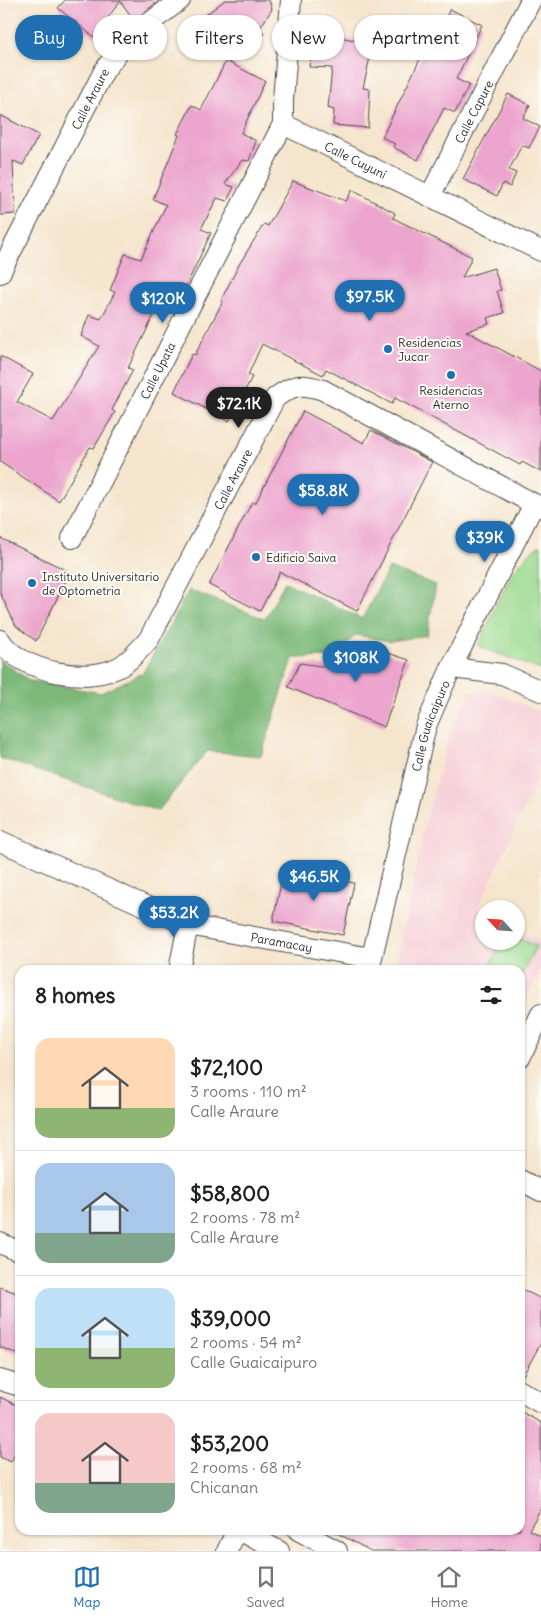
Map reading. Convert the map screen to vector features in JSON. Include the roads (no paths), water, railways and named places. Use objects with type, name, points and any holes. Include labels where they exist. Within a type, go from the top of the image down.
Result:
[{"type":"street","name":"Calle Araure","points":[[0,273],[104,71],[122,45],[180,0]]},
{"type":"street","points":[[283,124],[283,100],[291,0]]},
{"type":"street","name":"Calle Capure","points":[[430,196],[531,0]]},
{"type":"street","name":"Calle Cuyuní","points":[[283,124],[541,251]]},
{"type":"street","name":"Calle Upata","points":[[72,538],[283,124]]},
{"type":"street","name":"Calle Araure","points":[[0,640],[5,648],[20,660],[60,673],[97,673],[119,667],[135,656],[149,639],[275,398],[289,387],[306,384],[323,390],[537,506]]},
{"type":"street","name":"Calle Guaicaipuro","points":[[370,964],[426,726],[451,668],[537,506]]},
{"type":"street","points":[[451,668],[502,674],[541,690]]},
{"type":"street","name":"Paramacay","points":[[0,841],[188,925],[370,964]]},
{"type":"street","points":[[180,965],[188,925]]},
{"type":"street","points":[[525,1048],[541,1014]]},
{"type":"street","points":[[525,1182],[541,1190]]},
{"type":"street","points":[[0,1243],[15,1250]]},
{"type":"street","points":[[0,1380],[15,1384]]},
{"type":"street","points":[[525,1394],[541,1402]]},
{"type":"street","points":[[227,1551],[235,1535]]},
{"type":"street","points":[[248,1535],[279,1551]]},
{"type":"street","points":[[307,1535],[337,1551]]},
{"type":"place","name":"Residencias Jucar","points":[[388,349]]},
{"type":"place","name":"Residencias Aterno","points":[[451,375]]},
{"type":"place","name":"Edificio Saiva","points":[[256,557]]},
{"type":"place","name":"Instituto Universitario de Optometria","points":[[32,583]]}]
